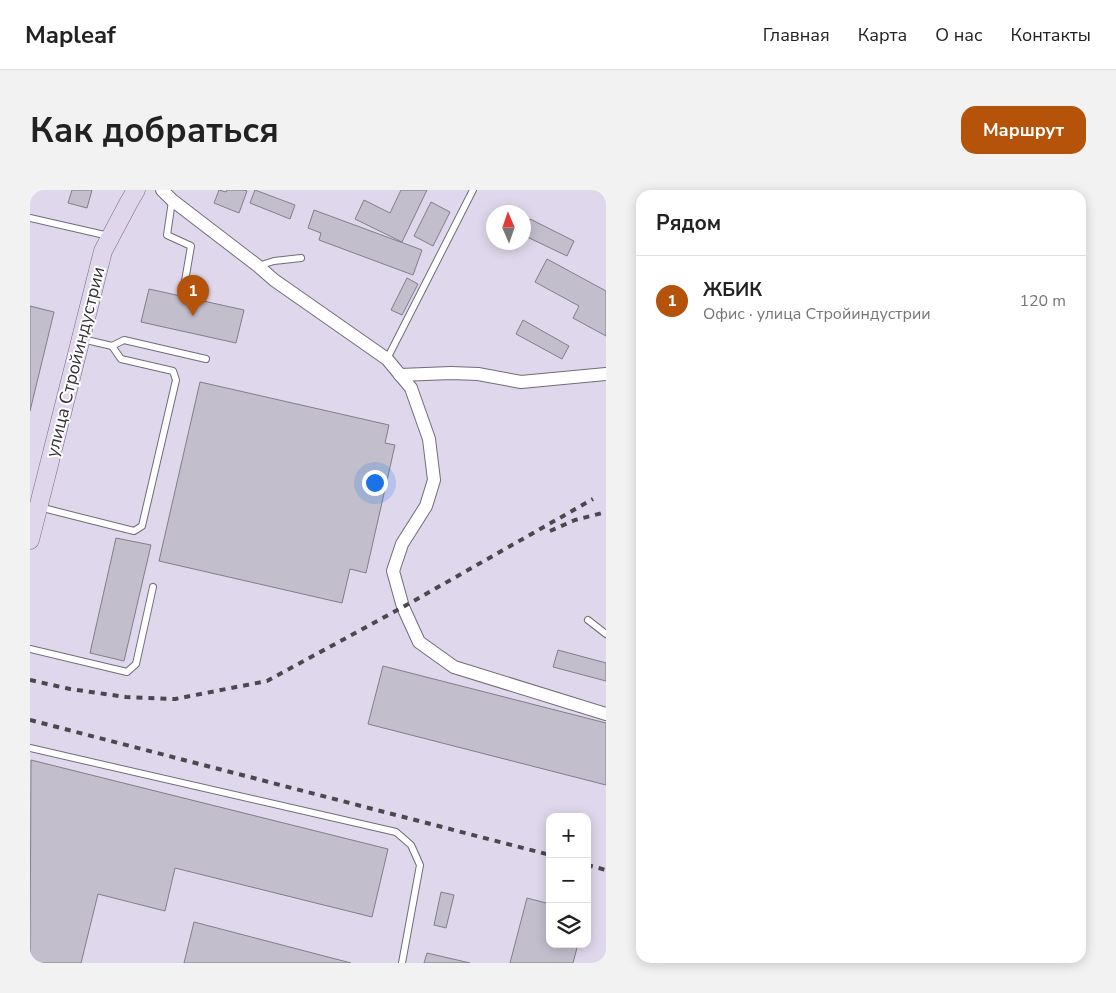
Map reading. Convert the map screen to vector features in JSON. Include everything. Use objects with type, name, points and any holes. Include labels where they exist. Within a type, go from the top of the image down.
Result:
[{"type":"street","name":"улица Стройиндустрии","points":[[30,540],[103,251],[136,190]]},
{"type":"street","points":[[162,190],[172,200],[274,280],[387,359],[411,388],[429,439],[434,480],[426,506],[402,544],[393,571],[403,608],[419,642],[454,667],[606,714]]},
{"type":"street","points":[[400,375],[451,372],[478,374],[521,382],[606,374]]},
{"type":"lane","points":[[387,359],[473,190]]},
{"type":"lane","points":[[172,200],[167,235],[191,246],[184,287]]},
{"type":"lane","points":[[30,218],[111,237]]},
{"type":"lane","points":[[258,266],[274,260],[302,258]]},
{"type":"lane","points":[[38,507],[134,531],[142,526],[176,380],[173,371],[121,359],[112,346],[81,338]]},
{"type":"lane","points":[[112,346],[124,340],[206,359]]},
{"type":"lane","points":[[30,649],[127,672],[136,664],[153,588]]},
{"type":"lane","points":[[588,620],[606,634]]},
{"type":"lane","points":[[30,748],[396,832],[411,845],[420,865],[402,963]]},
{"type":"shaded area","points":[[30,190],[606,190],[606,963],[30,963]]},
{"type":"building","points":[[72,190],[92,190],[87,208],[68,203]]},
{"type":"building","points":[[219,190],[226,192],[227,190],[247,191],[239,213],[214,203]]},
{"type":"building","points":[[255,190],[295,205],[290,219],[250,203]]},
{"type":"building","points":[[401,190],[427,190],[402,242],[355,219],[364,200],[390,213]]},
{"type":"building","points":[[431,202],[450,212],[433,246],[414,236]]},
{"type":"building","points":[[314,210],[422,250],[413,275],[319,240],[321,233],[308,228]]},
{"type":"building","points":[[531,220],[574,241],[567,256],[531,239]]},
{"type":"building","points":[[547,259],[606,291],[606,336],[573,318],[579,306],[535,282]]},
{"type":"building","points":[[407,278],[418,284],[402,315],[391,310]]},
{"type":"building","points":[[149,289],[244,310],[236,343],[141,322]]},
{"type":"building","points":[[30,306],[54,312],[30,411]]},
{"type":"building","points":[[523,320],[569,346],[562,359],[516,334]]},
{"type":"building","points":[[200,382],[389,425],[385,443],[395,445],[366,573],[350,569],[342,603],[159,561]]},
{"type":"building","points":[[116,538],[151,545],[124,661],[90,653]]},
{"type":"building","points":[[558,650],[606,663],[606,681],[553,667]]},
{"type":"building","points":[[383,666],[606,723],[606,785],[368,724]]},
{"type":"building","points":[[31,760],[388,849],[372,917],[175,868],[165,911],[98,894],[81,963],[30,963]]},
{"type":"building","points":[[441,892],[454,895],[446,928],[434,925]]},
{"type":"building","points":[[527,898],[546,903],[546,948],[577,948],[573,963],[510,963]]},
{"type":"building","points":[[194,922],[351,963],[184,963]]},
{"type":"building","points":[[427,953],[470,963],[424,963]]},
{"type":"railway","points":[[30,680],[70,689],[126,697],[175,699],[267,681],[403,607],[593,499]]},
{"type":"railway","points":[[550,531],[575,520],[606,512]]},
{"type":"railway","points":[[30,720],[546,854]]},
{"type":"railway","points":[[591,866],[606,870]]},
{"type":"place","name":"ЖБИК","points":[[193,316]]}]
